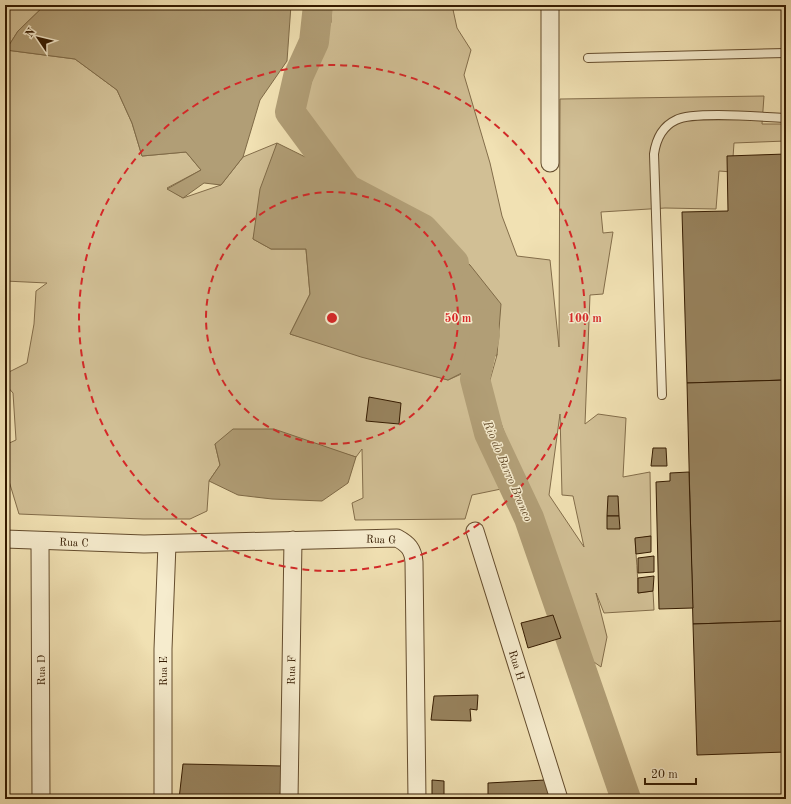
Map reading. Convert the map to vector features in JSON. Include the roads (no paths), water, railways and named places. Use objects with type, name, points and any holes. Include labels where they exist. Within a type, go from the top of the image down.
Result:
[{"type":"street","points":[[550,5],[550,164]]},
{"type":"street","name":"Rua H","points":[[475,531],[559,799]]},
{"type":"street","name":"Rua G","points":[[144,544],[397,538],[407,544],[414,553],[417,799]]},
{"type":"street","name":"Rua C","points":[[5,540],[144,544]]},
{"type":"street","name":"Rua F","points":[[289,799],[293,540]]},
{"type":"street","name":"Rua D","points":[[40,541],[41,799]]},
{"type":"street","name":"Rua E","points":[[163,799],[163,649],[167,544]]},
{"type":"lane","points":[[588,58],[786,53]]},
{"type":"lane","points":[[662,395],[654,154],[657,138],[666,127],[676,120],[687,117],[723,116],[786,118]]},
{"type":"waterway","name":"Rio do Barro Branco","points":[[318,5],[314,42],[298,77],[290,112],[347,189],[423,229],[454,263]]},
{"type":"waterway","name":"Rio do Barro Branco","points":[[483,324],[485,335],[475,379],[489,433],[529,518],[626,799]]}]
